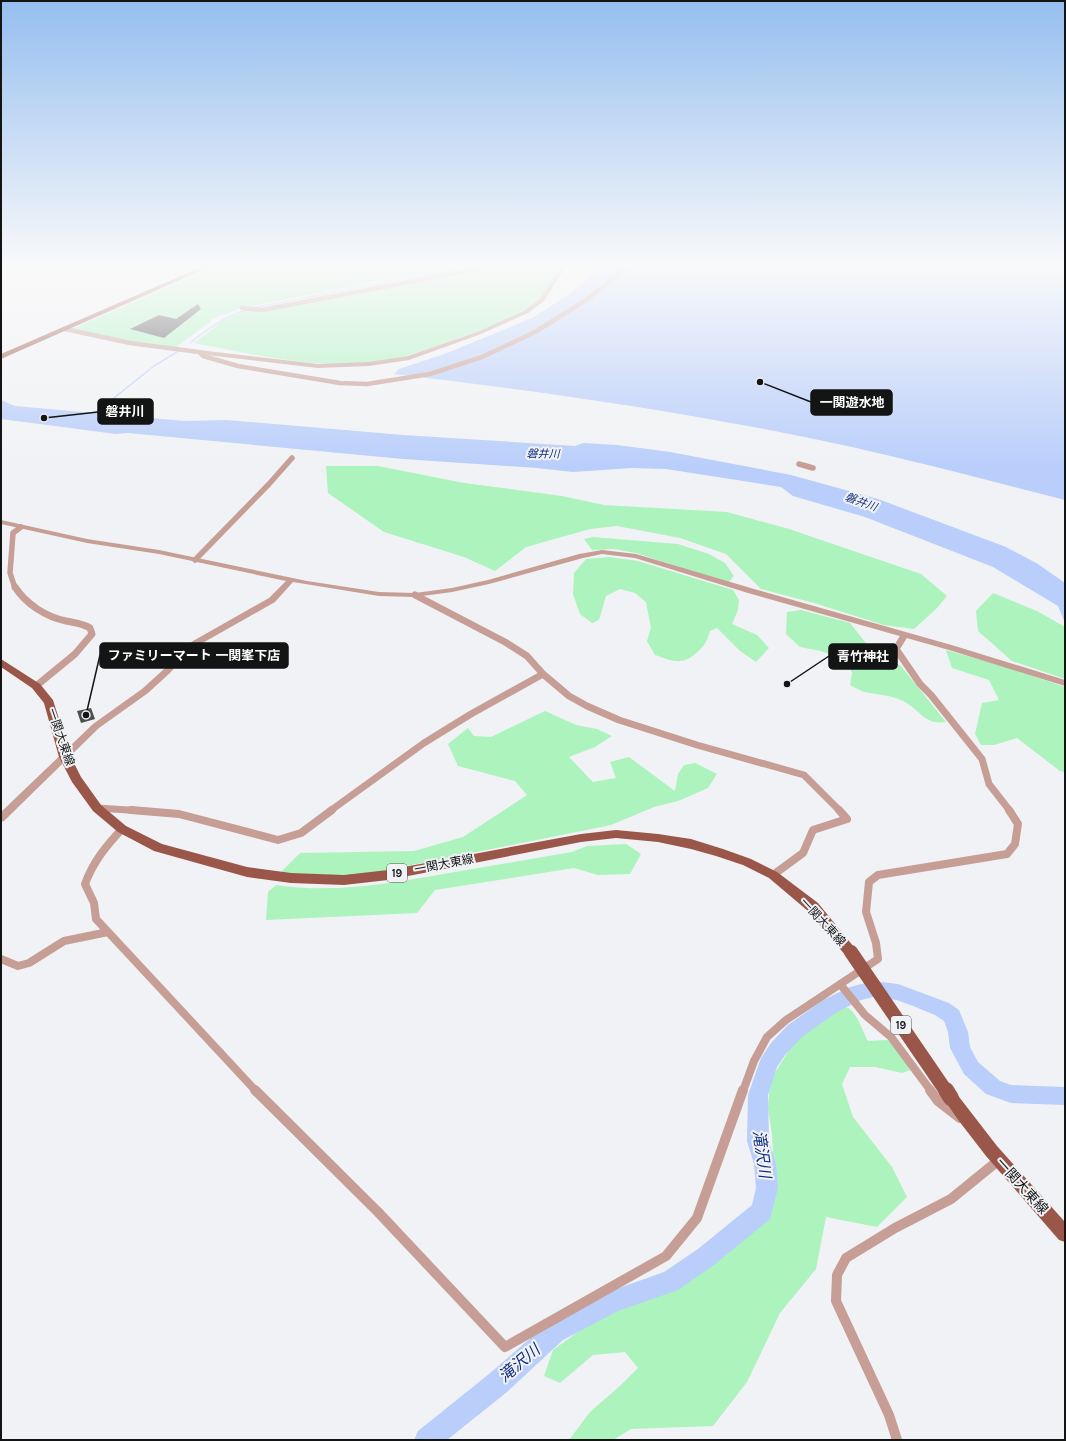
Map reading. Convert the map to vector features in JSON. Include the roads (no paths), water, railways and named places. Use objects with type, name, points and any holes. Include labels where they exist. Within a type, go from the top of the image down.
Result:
[{"type":"main road","points":[[1,353],[52,332]]},
{"type":"main road","points":[[1,357],[52,332]]},
{"type":"main road","name":"一関大東線","points":[[1,662],[36,686],[49,702],[65,757],[76,779],[97,808],[122,829],[158,848],[247,872],[291,878],[344,880],[388,875],[581,838],[616,834],[658,838],[691,844],[747,862],[773,875],[813,908],[851,952],[969,1124],[1065,1234]]},
{"type":"street","points":[[79,332],[130,343],[318,366],[369,364],[409,358],[481,332]]},
{"type":"street","points":[[199,352],[203,356],[238,366],[340,383],[368,384],[424,375],[482,357],[534,332]]},
{"type":"street","points":[[195,560],[264,490],[292,458]]},
{"type":"street","points":[[799,464],[813,468]]},
{"type":"street","points":[[1,522],[87,541],[159,552],[292,580],[379,594],[415,595],[452,590],[489,582],[582,556],[602,552],[618,553],[636,556],[904,636],[952,648],[1065,683]]},
{"type":"street","points":[[21,527],[13,533],[12,539],[10,573],[15,588],[36,609],[65,621],[81,623],[90,628],[92,634],[78,650],[36,686]]},
{"type":"street","points":[[1,818],[96,726],[145,691],[196,643],[272,600],[292,580]]},
{"type":"street","points":[[415,595],[505,642],[527,656],[543,674],[569,696],[587,706],[619,720],[697,745],[804,774],[847,819],[813,830],[803,853],[773,875]]},
{"type":"street","points":[[122,829],[109,842],[91,867],[85,884],[94,903],[96,919],[249,1084],[378,1212],[505,1347],[666,1256],[697,1218],[754,1061],[767,1037],[786,1020],[842,985],[878,959],[876,943],[866,912],[869,882],[878,875],[1006,854],[1015,844],[1018,824],[1003,801],[988,784],[982,759],[920,684],[896,649],[904,636]]},
{"type":"street","points":[[97,808],[179,814],[278,840],[301,833],[424,743],[471,714],[543,674]]},
{"type":"street","points":[[1,959],[18,966],[29,964],[64,942],[108,932]]},
{"type":"street","points":[[842,985],[865,1015],[891,1037],[938,1101],[969,1124]]},
{"type":"street","points":[[898,1440],[889,1415],[836,1301],[837,1275],[846,1258],[895,1228],[951,1199],[999,1160]]},
{"type":"water","points":[[497,332],[1065,332],[1065,500],[879,453],[738,424],[567,396],[394,374],[399,369],[447,353]]},
{"type":"water","points":[[1,400],[15,406],[185,421],[226,420],[403,435],[575,446],[583,443],[617,445],[670,452],[791,475],[878,499],[1006,547],[1038,564],[1065,583],[1065,623],[1058,606],[993,567],[865,517],[793,496],[781,487],[666,469],[632,468],[573,472],[537,468],[403,459],[128,433],[116,434],[1,419]]},
{"type":"waterway","points":[[190,343],[204,332]]},
{"type":"waterway","points":[[100,409],[154,366],[177,352]]},
{"type":"waterway","points":[[92,415],[101,408]]},
{"type":"waterway","name":"滝沢川","points":[[427,1440],[498,1383],[555,1332],[613,1301],[670,1282],[706,1257],[762,1211],[767,1188],[765,1164],[758,1141],[758,1095],[768,1064],[778,1049],[795,1031],[830,1006],[857,993],[873,989],[898,992],[920,1000],[942,1009],[952,1016],[958,1032],[960,1048],[971,1068],[993,1088],[1011,1094],[1065,1096]]},
{"type":"place","name":"一関遊水地","points":[[760,382]]},
{"type":"place","name":"磐井川","points":[[44,418]]},
{"type":"place","name":"青竹神社","points":[[787,684]]},
{"type":"place","name":"ファミリーマート 一関峯下店","points":[[86,715]]}]
